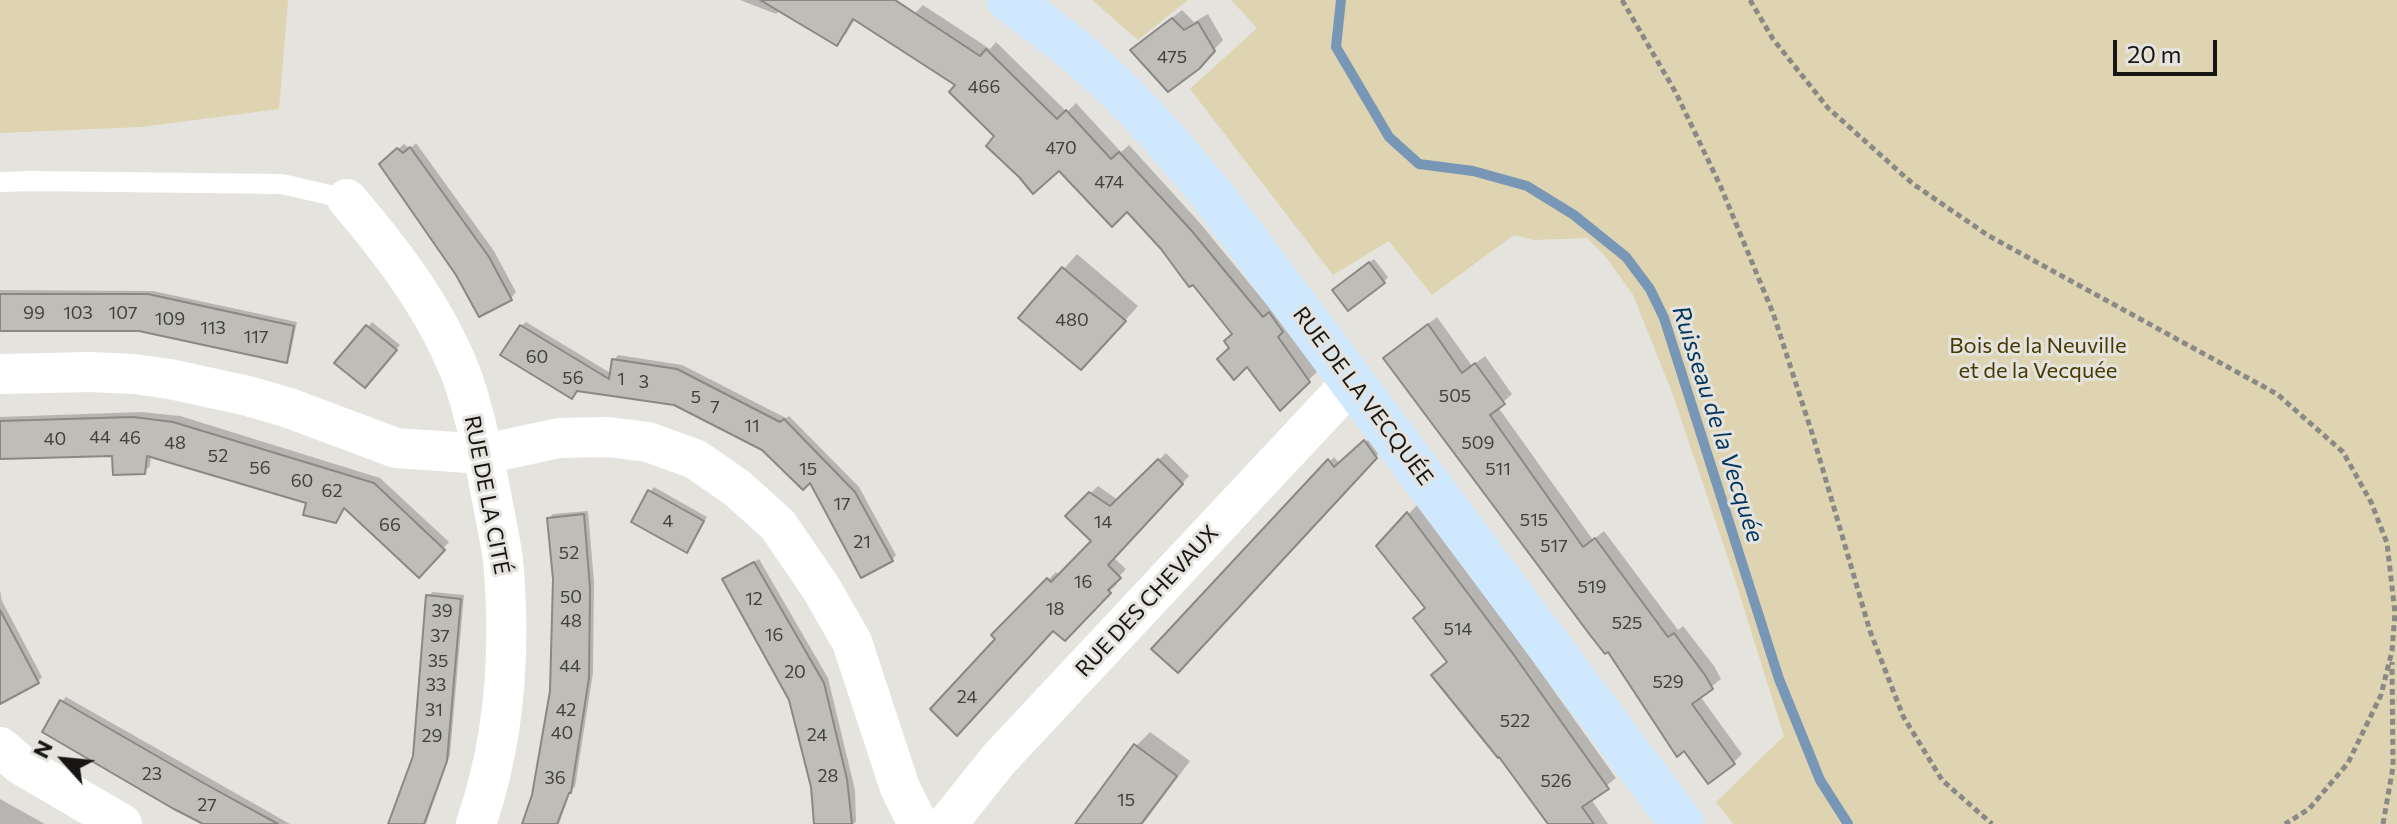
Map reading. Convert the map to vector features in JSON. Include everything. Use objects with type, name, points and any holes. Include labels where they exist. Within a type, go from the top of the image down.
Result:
[{"type":"main road","name":"RUE DE LA VECQUÉE","points":[[1009,0],[1109,80],[1169,141],[1682,824]]},
{"type":"street","name":"RUE DE LA CITÉ","points":[[347,199],[400,265],[425,302],[463,382],[484,454],[502,556],[506,642],[505,678],[496,745],[476,824]]},
{"type":"street","points":[[0,374],[90,372],[170,379],[289,408],[396,448],[484,454],[559,438],[608,437],[648,442],[695,459],[737,488],[778,525],[821,588],[852,642],[900,788],[918,824]]},
{"type":"street","name":"RUE DES CHEVAUX","points":[[947,824],[999,759],[1352,382]]},
{"type":"street","points":[[0,747],[21,765],[122,824]]},
{"type":"lane","points":[[0,182],[282,184],[347,199]]},
{"type":"path","points":[[1622,0],[1676,93],[1720,185],[1773,313],[1870,631],[1903,716],[1942,780],[1992,824]]},
{"type":"path","points":[[1750,0],[1773,39],[1828,108],[1913,184],[1989,236],[2277,394],[2343,452],[2371,502],[2387,543],[2393,583],[2395,639],[2381,695],[2348,763],[2309,809],[2285,824]]},
{"type":"path","points":[[2383,824],[2393,767],[2392,651]]},
{"type":"green space","points":[[0,0],[288,0],[279,109],[141,127],[0,133]]},
{"type":"green space","points":[[1092,0],[1188,0],[1138,40]]},
{"type":"green space","name":"Bois de la Neuville et de la Vecquée","points":[[1231,0],[2397,0],[2397,824],[1733,824],[1716,802],[1784,736],[1673,395],[1633,295],[1606,257],[1587,238],[1534,240],[1514,235],[1432,295],[1389,241],[1333,275],[1190,89],[1257,28]]},
{"type":"building","points":[[760,0],[895,0],[980,56],[986,49],[1057,119],[1066,110],[1111,159],[1119,152],[1191,230],[1263,317],[1269,312],[1283,332],[1278,337],[1310,382],[1280,411],[1247,367],[1234,380],[1217,359],[1229,348],[1224,341],[1232,334],[1193,285],[1189,287],[1161,249],[1127,212],[1112,227],[1059,171],[1033,194],[986,146],[994,136],[949,92],[955,85],[853,19],[837,46]]},
{"type":"building","points":[[1172,18],[1184,30],[1198,22],[1215,51],[1199,69],[1168,92],[1130,50]]},
{"type":"building","points":[[410,147],[489,257],[512,300],[479,317],[456,275],[379,164],[397,148],[403,153]]},
{"type":"building","points":[[1369,262],[1385,283],[1348,311],[1332,290]]},
{"type":"building","points":[[1062,267],[1126,321],[1081,370],[1018,318]]},
{"type":"building","points":[[0,294],[148,294],[294,326],[287,363],[139,331],[0,331]]},
{"type":"building","points":[[1428,324],[1462,373],[1475,363],[1505,404],[1490,415],[1583,547],[1595,538],[1668,637],[1674,633],[1705,675],[1713,689],[1692,704],[1735,764],[1708,784],[1684,751],[1677,757],[1608,652],[1605,654],[1590,635],[1383,358]]},
{"type":"building","points":[[366,325],[397,350],[365,388],[334,363]]},
{"type":"building","points":[[520,325],[609,379],[612,359],[677,369],[780,422],[784,419],[855,492],[893,561],[861,578],[810,483],[803,490],[762,450],[674,405],[577,391],[572,399],[500,355]]},
{"type":"building","points":[[133,417],[173,422],[374,483],[445,550],[419,578],[344,508],[336,523],[303,515],[306,503],[147,456],[145,474],[113,475],[112,456],[0,459],[0,421]]},
{"type":"building","points":[[1364,440],[1377,458],[1178,673],[1151,649],[1328,459],[1334,467]]},
{"type":"building","points":[[1158,459],[1183,484],[1108,565],[1121,578],[1108,590],[1111,593],[1065,641],[1053,631],[957,736],[930,709],[995,639],[991,635],[1047,578],[1051,582],[1091,541],[1065,516],[1089,492],[1110,506]]},
{"type":"building","points":[[648,490],[704,521],[687,553],[631,522]]},
{"type":"building","points":[[1407,512],[1609,789],[1582,807],[1594,824],[1548,824],[1499,757],[1431,675],[1447,662],[1413,618],[1425,608],[1376,546]]},
{"type":"building","points":[[584,514],[590,588],[589,678],[571,793],[557,824],[522,824],[532,795],[550,691],[553,579],[547,518]]},
{"type":"building","points":[[754,562],[824,683],[847,779],[852,824],[814,824],[811,787],[789,700],[722,579]]},
{"type":"building","points":[[426,595],[461,599],[447,761],[424,824],[388,824],[413,756]]},
{"type":"building","points":[[0,610],[39,683],[0,704]]},
{"type":"building","points":[[60,700],[278,824],[203,824],[172,808],[42,732]]},
{"type":"building","points":[[1134,744],[1177,776],[1141,824],[1075,824]]},
{"type":"waterway","name":"Ruisseau de la Vecquée","points":[[1341,0],[1336,47],[1389,137],[1419,164],[1473,171],[1527,186],[1574,215],[1626,257],[1650,289],[1664,318],[1779,679],[1820,780],[1848,824]]}]
